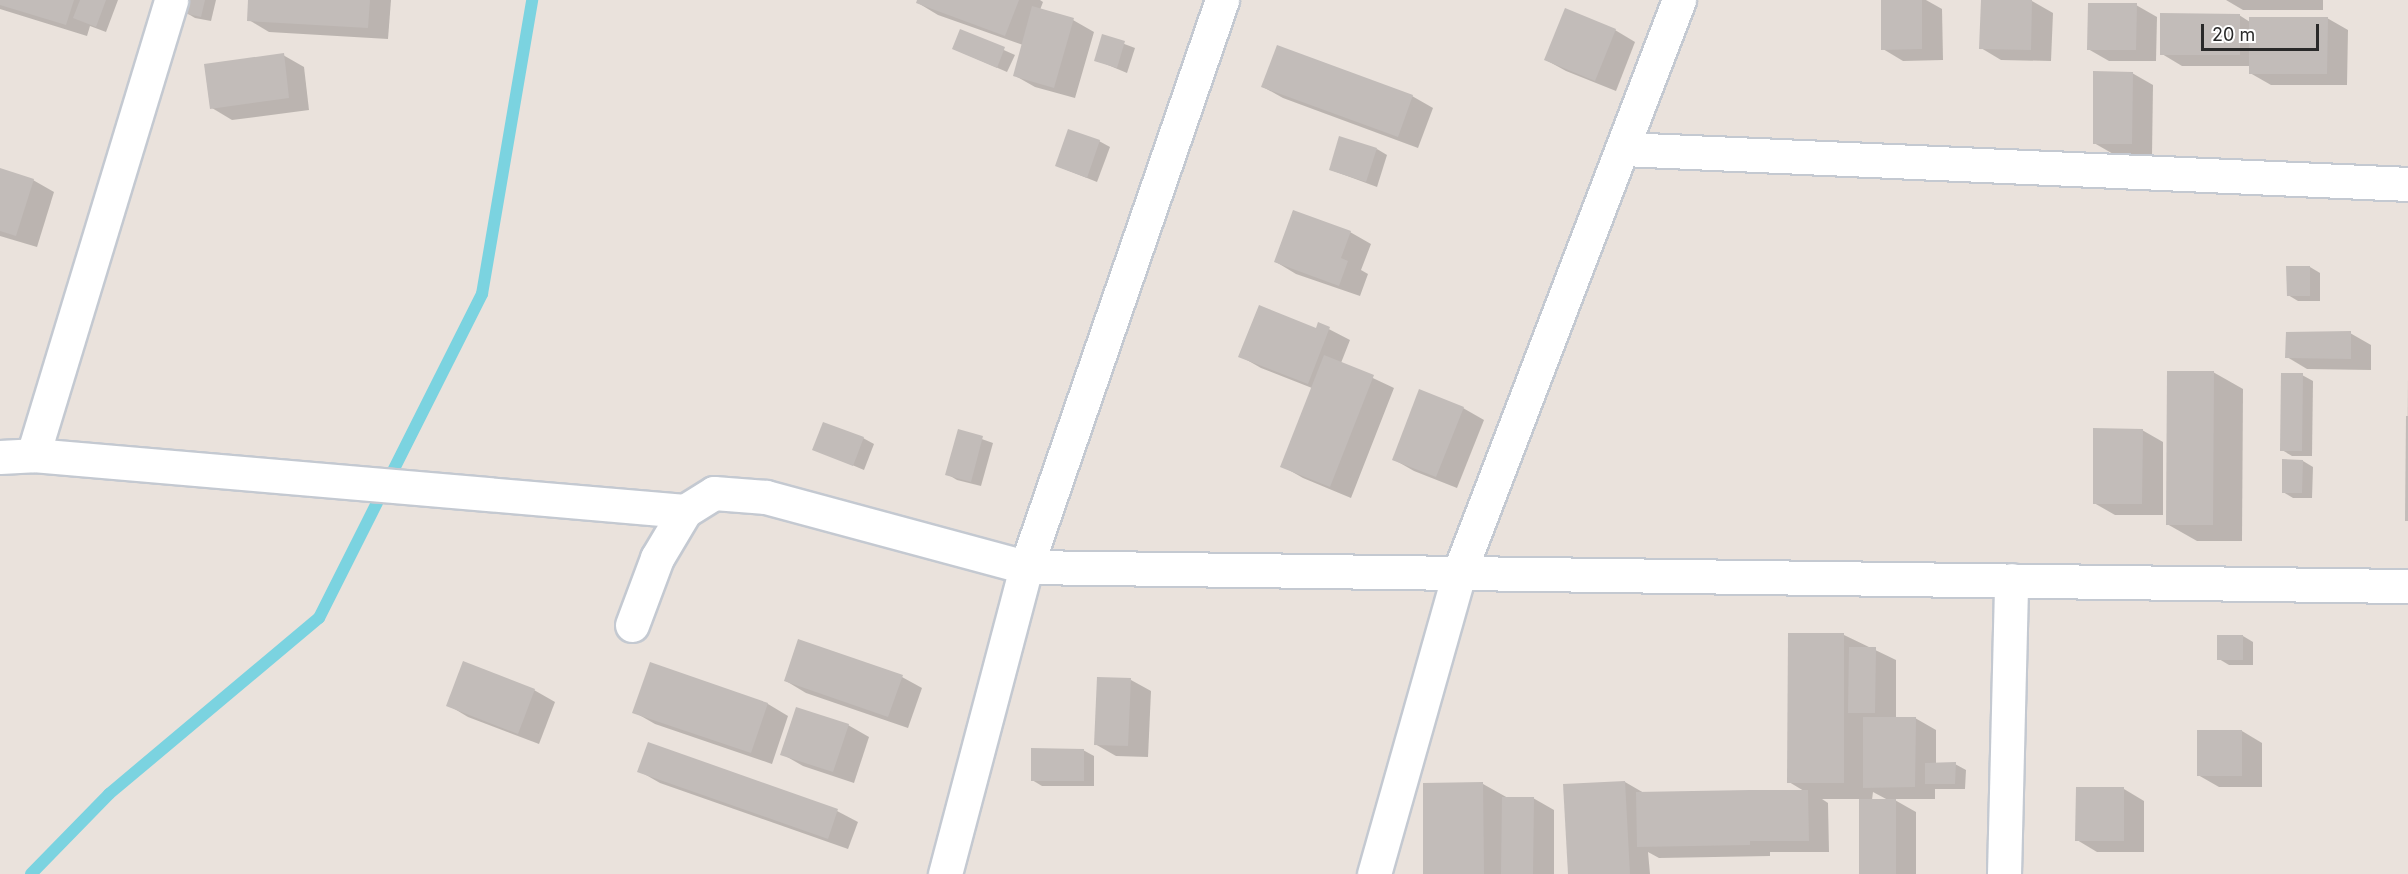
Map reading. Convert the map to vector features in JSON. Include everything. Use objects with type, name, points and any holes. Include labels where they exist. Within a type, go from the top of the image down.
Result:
[{"type":"street","points":[[33,455],[171,0]]},
{"type":"street","points":[[945,874],[1026,567],[1222,0]]},
{"type":"street","points":[[1374,874],[1459,573],[1679,0]]},
{"type":"street","points":[[1623,150],[2408,184]]},
{"type":"street","points":[[0,457],[33,455],[685,511]]},
{"type":"street","points":[[632,624],[657,558],[685,511],[714,493],[766,497],[1026,567],[2408,586]]},
{"type":"street","points":[[2004,874],[2011,580]]},
{"type":"building","points":[[0,0],[74,0],[66,25],[0,5]]},
{"type":"building","points":[[80,0],[106,0],[96,27],[73,18]]},
{"type":"building","points":[[187,0],[205,0],[201,17],[183,13]]},
{"type":"building","points":[[248,0],[370,0],[368,28],[247,21]]},
{"type":"building","points":[[917,0],[1019,0],[1005,36],[916,3]]},
{"type":"building","points":[[1881,0],[1922,0],[1922,49],[1881,50]]},
{"type":"building","points":[[1981,0],[2032,0],[2031,50],[1979,49]]},
{"type":"building","points":[[2088,3],[2137,3],[2136,50],[2087,50]]},
{"type":"building","points":[[1032,6],[1074,18],[1054,88],[1013,76]]},
{"type":"building","points":[[1565,8],[1616,29],[1595,81],[1544,60]]},
{"type":"building","points":[[2160,13],[2240,14],[2240,55],[2160,55]]},
{"type":"building","points":[[2249,17],[2328,17],[2327,74],[2249,74]]},
{"type":"building","points":[[960,29],[1005,47],[997,68],[952,49]]},
{"type":"building","points":[[1102,34],[1125,41],[1117,68],[1094,61]]},
{"type":"building","points":[[1277,45],[1413,95],[1398,137],[1261,87]]},
{"type":"building","points":[[284,53],[289,98],[210,109],[204,64]]},
{"type":"building","points":[[2093,71],[2133,72],[2132,144],[2093,144]]},
{"type":"building","points":[[1068,129],[1100,140],[1087,178],[1055,166]]},
{"type":"building","points":[[1339,136],[1377,148],[1366,182],[1329,170]]},
{"type":"building","points":[[0,168],[34,179],[16,236],[0,231]]},
{"type":"building","points":[[1293,210],[1351,231],[1341,258],[1348,261],[1339,286],[1274,262]]},
{"type":"building","points":[[2286,266],[2310,266],[2310,296],[2287,296]]},
{"type":"building","points":[[1259,305],[1316,328],[1318,322],[1330,327],[1308,384],[1238,357]]},
{"type":"building","points":[[2351,331],[2351,359],[2285,358],[2286,332]]},
{"type":"building","points":[[1324,355],[1374,375],[1330,487],[1280,467]]},
{"type":"building","points":[[2167,371],[2214,371],[2213,525],[2166,525]]},
{"type":"building","points":[[2281,373],[2303,373],[2302,451],[2280,451]]},
{"type":"building","points":[[1419,389],[1464,407],[1436,477],[1392,460]]},
{"type":"building","points":[[2406,416],[2408,416],[2408,521],[2405,521]]},
{"type":"building","points":[[823,422],[864,437],[853,466],[812,450]]},
{"type":"building","points":[[2093,428],[2143,429],[2142,504],[2093,504]]},
{"type":"building","points":[[958,429],[983,436],[971,482],[945,475]]},
{"type":"building","points":[[2282,459],[2303,460],[2302,493],[2282,493]]},
{"type":"building","points":[[1788,633],[1844,633],[1844,783],[1787,783]]},
{"type":"building","points":[[2217,635],[2243,635],[2243,660],[2217,660]]},
{"type":"building","points":[[798,639],[903,675],[888,717],[784,681]]},
{"type":"building","points":[[1849,647],[1876,647],[1875,713],[1848,713]]},
{"type":"building","points":[[463,661],[535,689],[518,734],[446,706]]},
{"type":"building","points":[[650,662],[768,703],[751,753],[632,713]]},
{"type":"building","points":[[1097,677],[1131,678],[1128,746],[1094,745]]},
{"type":"building","points":[[796,707],[849,724],[833,772],[780,755]]},
{"type":"building","points":[[1863,717],[1916,717],[1915,787],[1863,788]]},
{"type":"building","points":[[2197,730],[2242,730],[2242,776],[2197,776]]},
{"type":"building","points":[[648,742],[838,809],[828,839],[637,772]]},
{"type":"building","points":[[1031,748],[1084,749],[1084,781],[1031,781]]},
{"type":"building","points":[[1956,762],[1955,784],[1925,784],[1925,763]]},
{"type":"building","points":[[1625,781],[1630,874],[1568,874],[1563,784]]},
{"type":"building","points":[[1483,782],[1484,874],[1423,874],[1423,783]]},
{"type":"building","points":[[2076,787],[2124,787],[2124,841],[2075,841]]},
{"type":"building","points":[[1808,790],[1809,841],[1750,841],[1750,845],[1637,847],[1636,792]]},
{"type":"building","points":[[1502,797],[1534,797],[1533,874],[1501,874]]},
{"type":"building","points":[[1859,799],[1896,799],[1896,874],[1859,874]]},
{"type":"waterway","points":[[31,874],[109,794],[319,618],[482,294],[532,0]]}]
